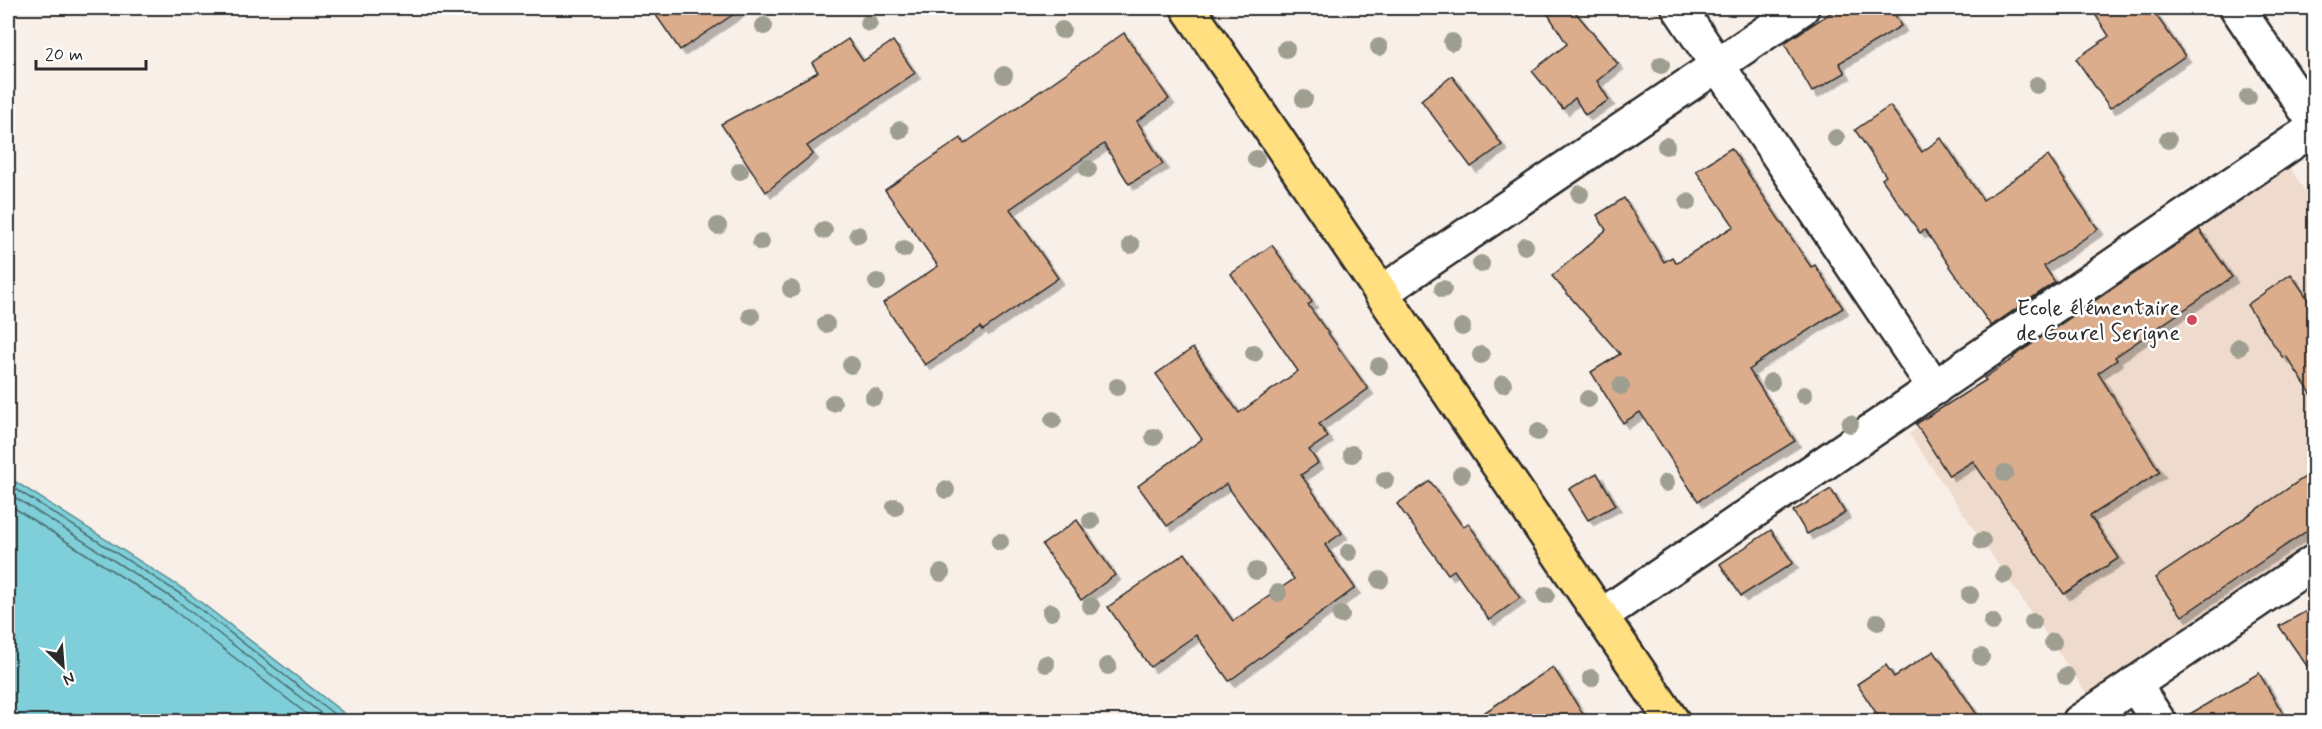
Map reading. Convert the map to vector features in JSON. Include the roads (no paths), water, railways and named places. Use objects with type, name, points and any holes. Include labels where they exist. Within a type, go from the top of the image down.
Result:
[{"type":"main road","points":[[1188,8],[1672,722]]},
{"type":"street","points":[[1679,8],[1935,388]]},
{"type":"street","points":[[1381,293],[1802,8]]},
{"type":"street","points":[[2237,8],[2314,122]]},
{"type":"street","points":[[1601,616],[2314,128]]},
{"type":"street","points":[[2079,722],[2314,562]]},
{"type":"street","points":[[2134,684],[2159,722]]},
{"type":"water","points":[[8,477],[185,590],[354,721],[8,721]]},
{"type":"place","name":"Ecole élémentaire de Gourel Serigne","points":[[2192,320]]}]
